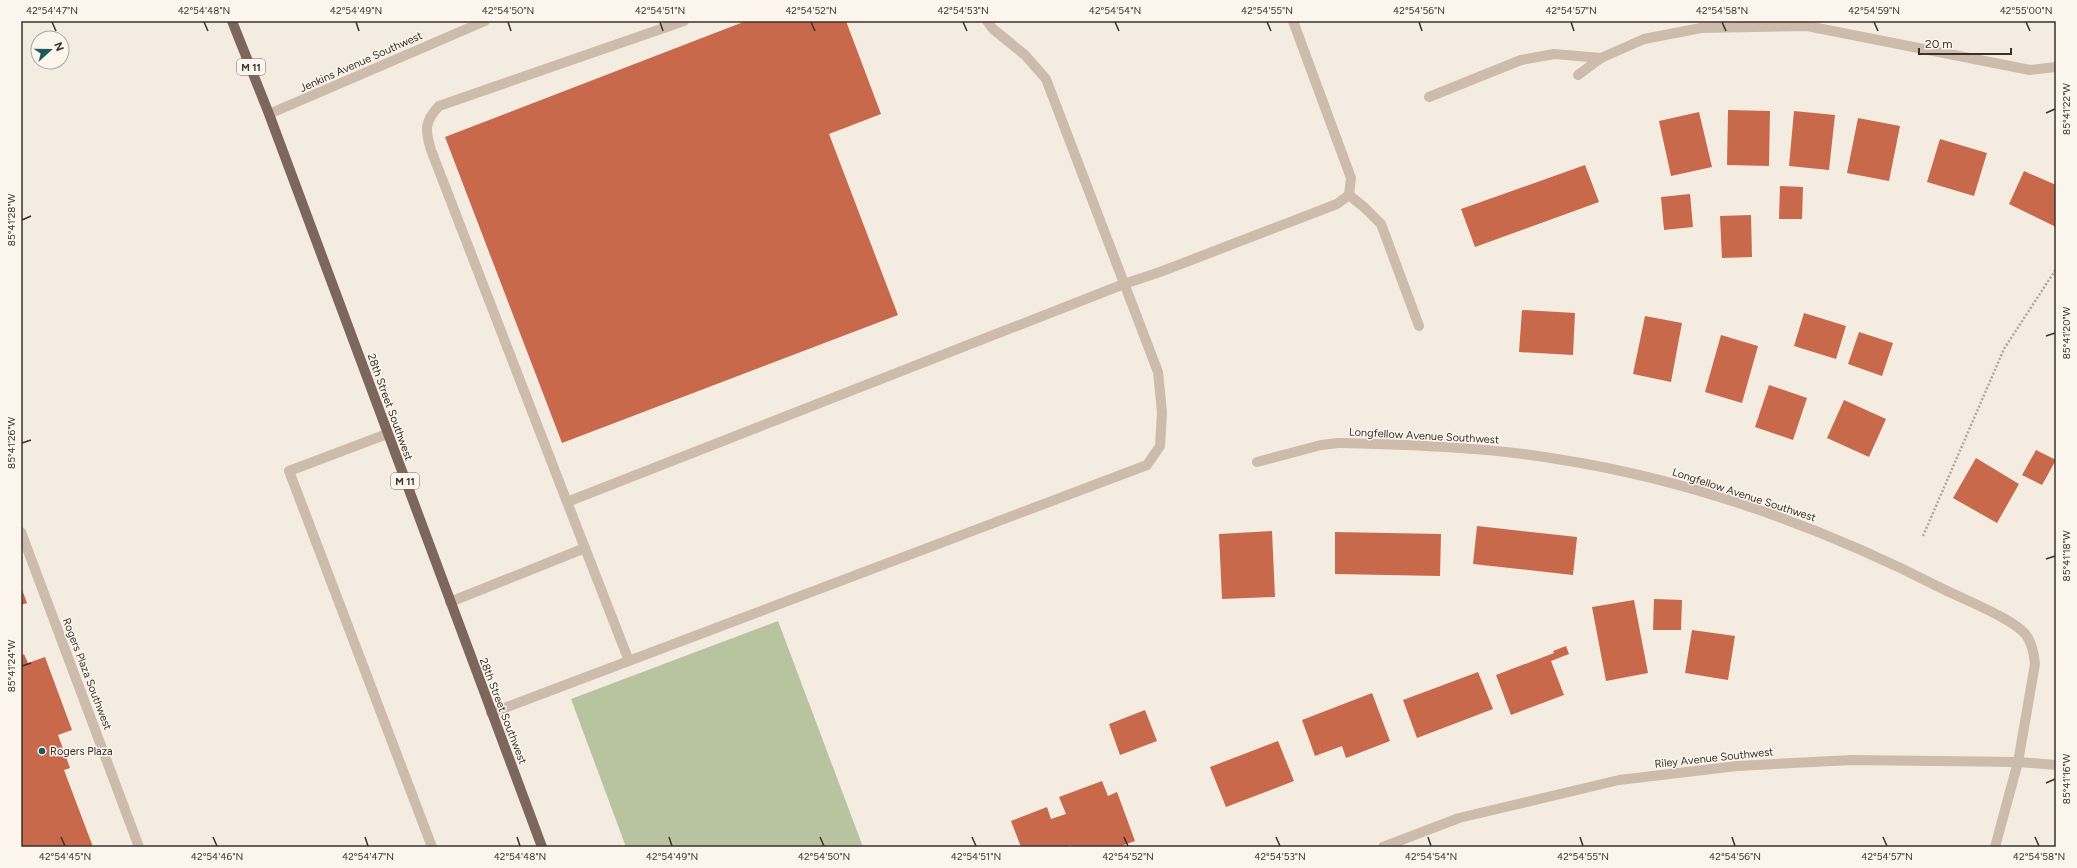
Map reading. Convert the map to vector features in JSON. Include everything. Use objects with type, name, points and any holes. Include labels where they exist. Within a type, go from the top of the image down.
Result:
[{"type":"main road","name":"28th Street Southwest","points":[[232,21],[269,114],[542,847]]},
{"type":"street","name":"Jenkins Avenue Southwest","points":[[269,114],[485,21]]},
{"type":"street","points":[[629,661],[431,150],[426,133],[429,117],[439,106],[665,24],[684,21]]},
{"type":"street","points":[[491,713],[1147,465],[1160,446],[1162,412],[1158,372],[1046,79],[1025,55],[993,29],[987,21]]},
{"type":"street","points":[[567,502],[1124,284],[1160,272],[1337,204],[1349,195],[1350,178],[1292,21]]},
{"type":"street","points":[[1578,76],[1601,58],[1644,39],[1701,28],[1807,26],[2030,70],[2056,67]]},
{"type":"street","points":[[1429,97],[1521,60],[1554,54],[1601,58]]},
{"type":"street","points":[[1349,195],[1381,224],[1419,326]]},
{"type":"street","points":[[387,434],[289,471],[432,847]]},
{"type":"street","name":"Longfellow Avenue Southwest","points":[[1257,462],[1321,445],[1338,443],[1491,451],[1557,458],[1683,486],[1816,530],[1907,571],[2011,623],[2027,636],[2033,649],[2035,664],[2018,762],[2006,801],[2001,830],[1995,847]]},
{"type":"street","name":"Rogers Plaza Southwest","points":[[21,532],[139,847]]},
{"type":"street","points":[[450,602],[585,548]]},
{"type":"street","name":"Riley Avenue Southwest","points":[[1383,847],[1459,818],[1619,780],[1737,766],[1852,760],[2018,762],[2056,765]]},
{"type":"path","points":[[1923,536],[2004,349],[2056,269]]},
{"type":"green space","points":[[778,621],[863,847],[626,847],[571,699]]},
{"type":"building","points":[[746,21],[846,21],[881,114],[829,134],[898,315],[562,443],[445,137]]},
{"type":"building","points":[[1728,110],[1770,111],[1769,166],[1727,165]]},
{"type":"building","points":[[1794,111],[1835,115],[1829,170],[1789,166]]},
{"type":"building","points":[[1699,112],[1712,167],[1671,176],[1659,121]]},
{"type":"building","points":[[1858,118],[1900,126],[1889,181],[1847,173]]},
{"type":"building","points":[[1940,139],[1987,153],[1974,196],[1927,182]]},
{"type":"building","points":[[1585,165],[1599,202],[1475,247],[1461,209]]},
{"type":"building","points":[[2024,171],[2056,185],[2056,227],[2009,204]]},
{"type":"building","points":[[1780,186],[1803,187],[1802,219],[1779,219]]},
{"type":"building","points":[[1690,194],[1693,227],[1664,230],[1661,197]]},
{"type":"building","points":[[1751,215],[1752,257],[1722,258],[1720,216]]},
{"type":"building","points":[[1522,310],[1575,313],[1573,355],[1519,352]]},
{"type":"building","points":[[1804,313],[1846,326],[1836,359],[1794,346]]},
{"type":"building","points":[[1645,316],[1682,323],[1671,382],[1633,374]]},
{"type":"building","points":[[1859,332],[1893,343],[1882,376],[1848,364]]},
{"type":"building","points":[[1721,335],[1758,346],[1742,403],[1705,392]]},
{"type":"building","points":[[1769,385],[1807,398],[1793,440],[1755,427]]},
{"type":"building","points":[[1844,400],[1886,419],[1869,457],[1827,438]]},
{"type":"building","points":[[2036,450],[2056,460],[2042,485],[2022,475]]},
{"type":"building","points":[[1976,458],[2019,484],[1997,523],[1953,498]]},
{"type":"building","points":[[1477,526],[1577,537],[1573,575],[1473,564]]},
{"type":"building","points":[[1272,531],[1275,597],[1222,599],[1219,534]]},
{"type":"building","points":[[1335,532],[1441,534],[1440,576],[1335,574]]},
{"type":"building","points":[[21,587],[27,603],[21,605]]},
{"type":"building","points":[[1654,599],[1682,600],[1681,630],[1653,630]]},
{"type":"building","points":[[1634,600],[1648,673],[1606,681],[1592,607]]},
{"type":"building","points":[[1692,630],[1735,636],[1728,680],[1685,673]]},
{"type":"building","points":[[1566,646],[1569,654],[1551,661],[1564,695],[1511,715],[1496,675],[1554,653],[1553,651]]},
{"type":"building","name":"Rogers Plaza","points":[[24,654],[28,663],[45,657],[72,730],[58,735],[70,768],[64,770],[93,847],[21,847],[21,656]]},
{"type":"building","points":[[1478,672],[1493,709],[1417,738],[1403,700]]},
{"type":"building","points":[[1372,693],[1390,741],[1346,758],[1342,746],[1315,756],[1302,720]]},
{"type":"building","points":[[1145,710],[1157,741],[1120,755],[1109,724]]},
{"type":"building","points":[[1278,741],[1294,781],[1226,807],[1210,767]]},
{"type":"building","points":[[1102,781],[1108,796],[1117,792],[1135,841],[1118,847],[1072,847],[1071,845],[1065,847],[1021,847],[1011,821],[1047,807],[1051,819],[1066,814],[1059,797]]},
{"type":"place","name":"Rogers Plaza","points":[[42,751]]}]
